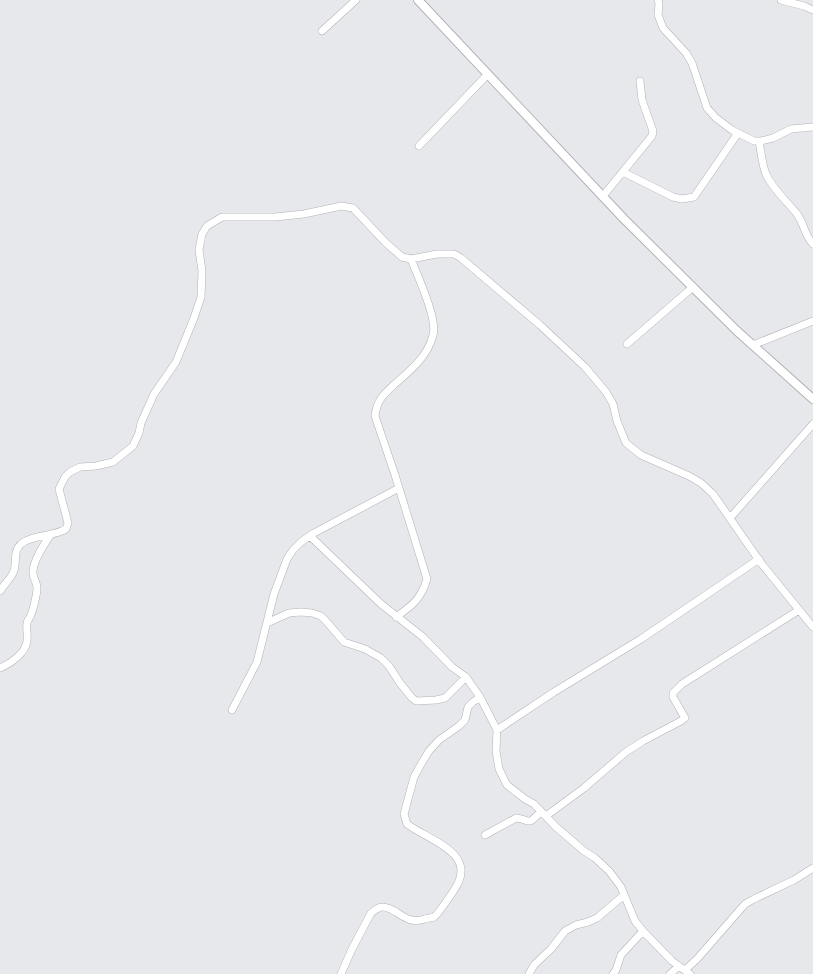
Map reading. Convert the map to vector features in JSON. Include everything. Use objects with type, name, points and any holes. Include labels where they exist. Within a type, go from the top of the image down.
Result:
[{"type":"street","points":[[322,31],[356,0]]},
{"type":"street","points":[[418,0],[603,196],[693,287],[753,345],[813,399]]},
{"type":"street","points":[[658,0],[660,4],[658,15],[662,28],[686,53],[692,63],[707,108],[716,118],[738,133],[754,141],[773,138],[791,129],[813,127]]},
{"type":"street","points":[[782,0],[813,10]]},
{"type":"street","points":[[419,146],[488,74]]},
{"type":"street","points":[[603,196],[652,136],[653,130],[642,100],[640,81]]},
{"type":"street","points":[[623,172],[668,195],[688,199],[697,195],[738,133]]},
{"type":"street","points":[[759,141],[766,174],[780,194],[797,213],[805,234],[813,244]]},
{"type":"street","points":[[0,591],[13,574],[17,549],[22,543],[66,529],[68,523],[59,489],[70,472],[80,467],[96,466],[113,462],[133,446],[154,394],[176,362],[191,328],[201,297],[202,271],[199,250],[202,234],[208,226],[222,217],[261,218],[304,214],[341,206],[353,208],[386,243],[402,257],[411,259],[437,254],[454,254],[461,258],[540,325],[589,371],[606,392],[613,404],[617,421],[626,442],[641,455],[689,476],[701,483],[732,515],[759,559],[813,627]]},
{"type":"street","points":[[396,617],[412,605],[423,591],[428,579],[375,416],[376,407],[380,398],[420,360],[434,334],[428,301],[411,259]]},
{"type":"street","points":[[627,344],[693,287]]},
{"type":"street","points":[[753,345],[813,321]]},
{"type":"street","points":[[732,515],[813,424]]},
{"type":"street","points":[[232,710],[257,662],[274,594],[287,559],[293,550],[310,536],[399,488]]},
{"type":"street","points":[[0,668],[10,664],[24,648],[27,642],[27,621],[30,617],[37,590],[37,583],[33,573],[38,554],[51,534]]},
{"type":"street","points":[[310,536],[381,604],[428,642],[452,666],[466,677],[480,697],[497,730],[496,751],[499,769],[507,785],[534,804],[556,827],[609,871],[621,887],[635,921],[642,931],[672,961],[685,970]]},
{"type":"street","points":[[497,730],[554,692],[634,643],[759,559]]},
{"type":"street","points":[[485,835],[516,818],[528,822],[544,814],[584,788],[626,752],[643,741],[681,721],[685,718],[672,697],[673,693],[682,684],[799,610]]},
{"type":"street","points":[[267,623],[289,613],[312,613],[321,616],[344,642],[365,649],[381,658],[389,666],[412,698],[416,701],[445,698],[466,677]]},
{"type":"street","points":[[342,974],[352,949],[371,913],[382,907],[391,910],[409,920],[420,921],[434,917],[450,896],[461,878],[459,862],[453,853],[446,846],[407,824],[404,814],[414,777],[429,751],[438,740],[459,726],[465,720],[468,707],[480,697]]},
{"type":"street","points":[[670,974],[685,970],[697,959],[745,904],[794,880],[813,868]]},
{"type":"street","points":[[529,974],[534,965],[551,949],[565,931],[576,925],[597,918],[624,895]]},
{"type":"street","points":[[613,974],[616,970],[621,955],[642,931]]}]
